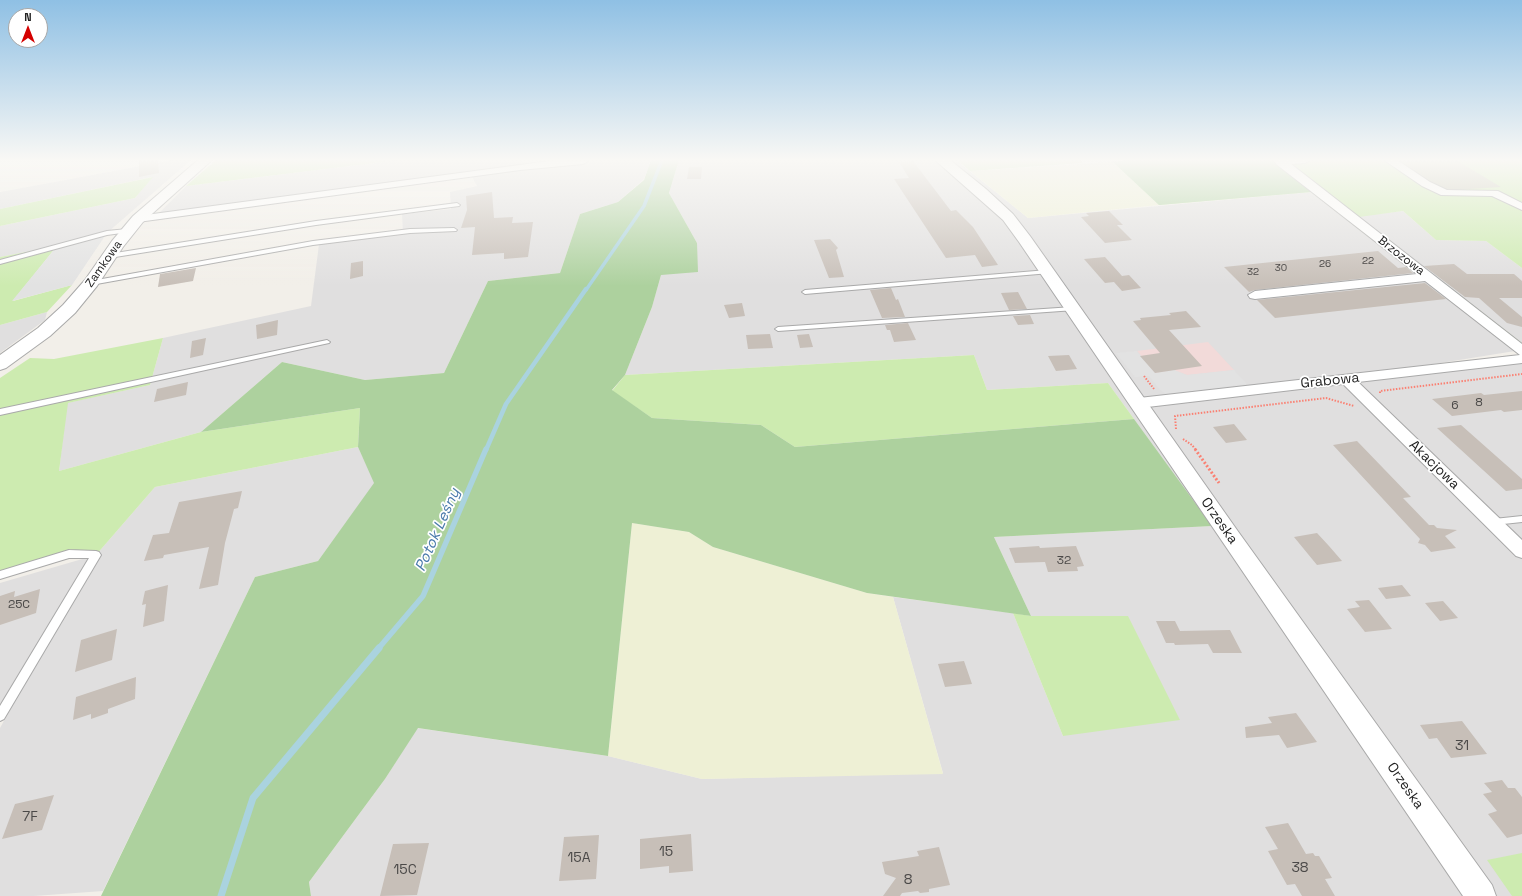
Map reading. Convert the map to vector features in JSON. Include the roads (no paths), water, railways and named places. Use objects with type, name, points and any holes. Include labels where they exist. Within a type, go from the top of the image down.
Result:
[{"type":"street","name":"Zamkowa","points":[[0,364],[44,332],[69,309],[91,283],[127,231],[156,202]]},
{"type":"street","points":[[138,219],[264,202]]},
{"type":"street","name":"Orzeska","points":[[992,202],[1008,217],[1048,272],[1229,536],[1481,896]]},
{"type":"street","name":"Brzozowa","points":[[1332,202],[1522,351]]},
{"type":"street","points":[[1512,202],[1522,207]]},
{"type":"street","points":[[1255,295],[1428,277]]},
{"type":"street","name":"Grabowa","points":[[1139,403],[1522,359]]},
{"type":"street","name":"Akacjowa","points":[[1346,379],[1522,551]]},
{"type":"lane","points":[[109,256],[316,223],[457,205]]},
{"type":"lane","points":[[91,283],[313,243],[410,231],[454,230]]},
{"type":"lane","points":[[0,262],[108,234],[127,231]]},
{"type":"lane","points":[[805,292],[1048,272]]},
{"type":"lane","points":[[778,329],[1073,309]]},
{"type":"lane","points":[[0,412],[327,342]]},
{"type":"lane","points":[[1494,522],[1522,519]]},
{"type":"lane","points":[[0,575],[69,554],[96,555],[0,716]]},
{"type":"waterway","name":"Potok Leśny","points":[[586,290],[646,202]]},
{"type":"waterway","name":"Potok Leśny","points":[[486,450],[506,404],[586,289]]},
{"type":"waterway","name":"Potok Leśny","points":[[378,649],[423,596],[486,449]]},
{"type":"waterway","name":"Potok Leśny","points":[[221,896],[253,798],[379,648]]}]
